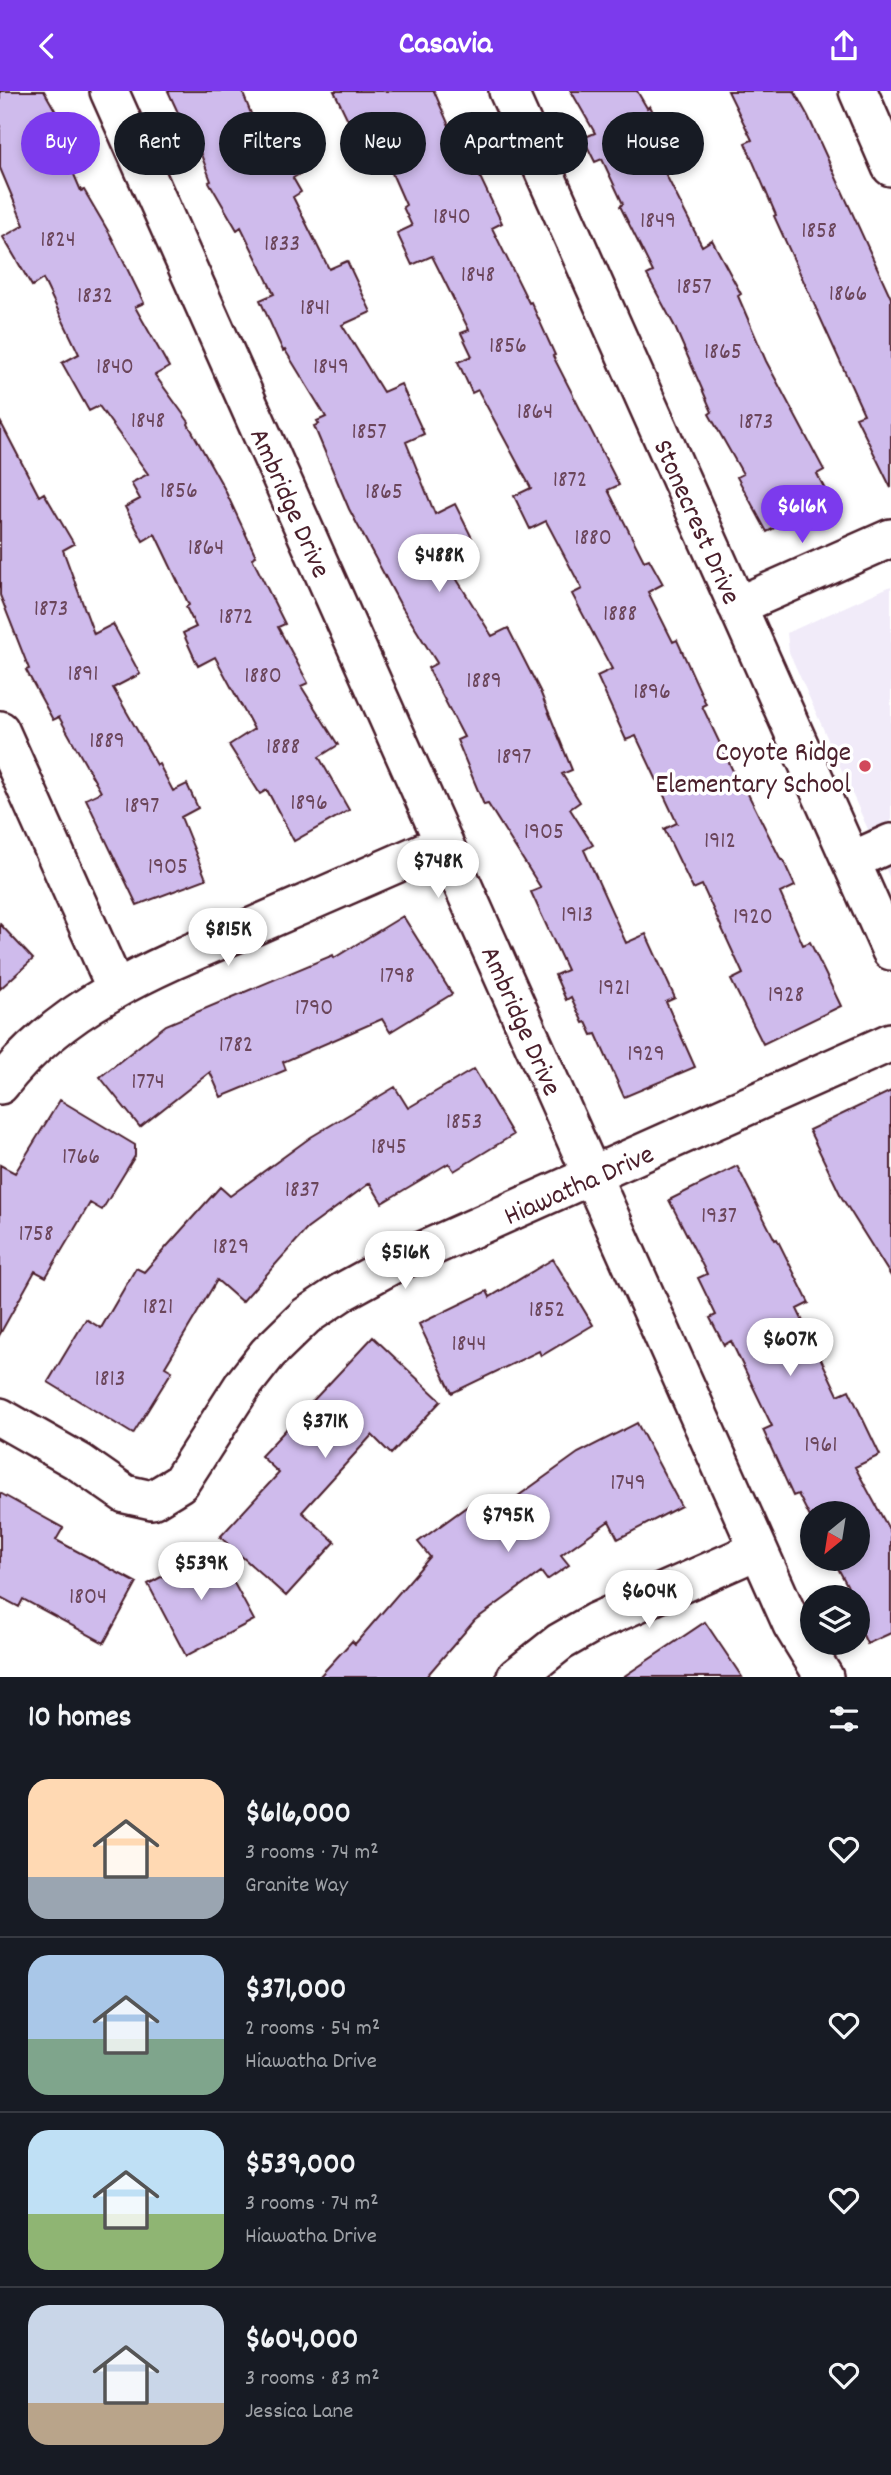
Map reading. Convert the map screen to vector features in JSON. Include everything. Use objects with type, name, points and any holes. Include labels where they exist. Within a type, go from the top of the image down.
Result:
[{"type":"street","name":"Ambridge Drive","points":[[109,91],[758,1550],[792,1625],[824,1677]]},
{"type":"street","name":"Stonecrest Drive","points":[[508,91],[891,951]]},
{"type":"street","points":[[858,91],[887,149]]},
{"type":"street","points":[[737,606],[891,538]]},
{"type":"street","points":[[0,730],[116,989]]},
{"type":"street","points":[[0,1085],[38,1043],[76,1013],[116,989],[161,965],[444,843]]},
{"type":"street","points":[[851,861],[891,843]]},
{"type":"street","name":"Hiawatha Drive","points":[[0,1417],[79,1462],[125,1494],[152,1500],[180,1483],[243,1385],[268,1353],[306,1316],[341,1292],[396,1263],[891,1042]]},
{"type":"street","points":[[516,1677],[561,1642],[595,1622],[758,1550]]},
{"type":"shaded area","name":"Coyote Ridge Elementary School","points":[[891,586],[891,881],[789,652],[787,633]]},
{"type":"building","points":[[0,91],[44,91],[56,112],[21,112],[21,175],[74,175],[81,191],[84,190],[111,236],[144,303],[135,307],[169,367],[155,375],[189,422],[224,488],[256,556],[252,558],[285,624],[278,627],[308,683],[301,686],[338,745],[319,757],[349,810],[294,841],[267,790],[260,794],[229,745],[254,729],[215,657],[198,666],[183,633],[196,627],[186,607],[189,605],[155,534],[143,541],[125,507],[140,499],[131,483],[148,474],[99,406],[89,411],[62,363],[79,354],[43,279],[32,286],[3,237],[24,225],[0,168]]},
{"type":"building","points":[[168,91],[242,91],[250,112],[219,112],[219,175],[298,175],[293,178],[301,192],[293,197],[329,269],[347,261],[371,312],[342,325],[383,392],[401,384],[424,434],[406,442],[435,514],[455,504],[472,538],[456,546],[464,563],[451,570],[492,636],[508,628],[540,691],[572,770],[562,774],[580,802],[570,809],[593,845],[584,850],[626,943],[646,934],[675,998],[666,1002],[695,1067],[624,1097],[596,1034],[592,1035],[586,1022],[583,1023],[571,997],[566,1000],[555,975],[567,970],[531,892],[541,888],[488,804],[484,805],[457,740],[464,737],[428,668],[437,663],[400,604],[349,509],[314,426],[319,424],[317,421],[326,417],[285,350],[283,351],[260,300],[274,294],[241,227],[237,230],[209,182],[211,181],[205,165],[205,112],[178,112]]},
{"type":"building","points":[[334,91],[434,91],[443,112],[440,112],[440,175],[479,175],[502,223],[492,228],[529,303],[531,302],[555,355],[553,356],[619,485],[608,490],[644,561],[649,559],[663,584],[648,592],[673,642],[677,640],[706,704],[702,706],[743,792],[746,790],[783,860],[795,886],[780,893],[803,945],[810,942],[841,1006],[763,1044],[731,980],[743,974],[702,885],[693,889],[664,829],[677,823],[636,736],[626,740],[597,676],[612,669],[572,594],[582,589],[546,521],[530,529],[514,496],[531,488],[478,390],[472,393],[458,362],[472,356],[461,333],[469,330],[432,256],[412,265],[397,233],[412,226],[393,175],[426,175],[426,112],[344,112]]},
{"type":"building","points":[[571,91],[637,91],[647,108],[650,106],[653,112],[602,112],[602,159],[595,162],[588,148],[588,136],[595,133],[588,121],[588,112],[583,112]]},
{"type":"building","points":[[728,91],[794,91],[891,298],[891,488],[856,417],[864,414],[774,216],[776,215],[745,143],[752,140]]},
{"type":"building","points":[[609,175],[666,175],[702,246],[712,240],[741,294],[738,296],[766,361],[824,470],[817,474],[830,499],[767,532],[737,477],[743,474],[709,414],[712,412],[674,325],[647,275],[653,272],[620,206],[623,204]]},
{"type":"building","points":[[0,421],[39,496],[44,493],[74,544],[63,550],[94,634],[113,624],[140,674],[113,688],[173,791],[187,784],[198,808],[181,817],[206,879],[137,905],[86,799],[101,792],[59,717],[53,720],[26,670],[29,669],[0,595]]},
{"type":"building","points":[[403,916],[452,994],[390,1032],[382,1019],[283,1062],[286,1070],[221,1097],[210,1072],[140,1127],[100,1077],[166,1025],[333,955],[334,958]]},
{"type":"building","points":[[0,924],[33,959],[0,989]]},
{"type":"building","points":[[474,1069],[513,1135],[454,1171],[449,1163],[382,1203],[370,1183],[307,1229],[242,1302],[217,1280],[165,1367],[172,1371],[133,1434],[48,1382],[86,1319],[101,1328],[136,1268],[144,1272],[220,1187],[230,1196],[311,1137],[395,1087],[408,1108]]},
{"type":"building","points":[[891,1091],[891,1276],[842,1198],[809,1130]]},
{"type":"building","points":[[60,1100],[135,1145],[135,1156],[102,1210],[90,1203],[46,1277],[35,1271],[0,1334],[0,1165],[15,1173]]},
{"type":"building","points":[[737,1166],[775,1240],[777,1239],[809,1303],[797,1309],[838,1395],[849,1390],[880,1455],[855,1467],[891,1533],[891,1633],[870,1643],[870,1585],[847,1585],[839,1571],[870,1571],[870,1501],[802,1501],[798,1494],[793,1496],[763,1430],[772,1426],[731,1341],[724,1345],[710,1318],[716,1315],[698,1278],[707,1274],[669,1200]]},
{"type":"building","points":[[553,1259],[593,1325],[541,1356],[539,1351],[452,1393],[419,1324],[487,1291],[490,1297]]},
{"type":"building","points":[[373,1337],[441,1401],[391,1454],[372,1435],[302,1512],[335,1542],[286,1596],[220,1537],[279,1473],[261,1456]]},
{"type":"building","points":[[637,1423],[681,1506],[618,1539],[609,1521],[561,1555],[569,1565],[547,1580],[541,1572],[475,1620],[426,1677],[319,1677],[352,1641],[355,1644],[430,1557],[418,1542],[476,1500],[489,1517],[578,1453]]},
{"type":"building","points":[[0,1493],[63,1528],[56,1540],[137,1583],[104,1643],[23,1599],[19,1607],[0,1597]]},
{"type":"building","points":[[215,1548],[254,1620],[186,1656],[148,1584]]},
{"type":"building","points":[[705,1622],[742,1677],[623,1677]]},
{"type":"place","name":"Coyote Ridge Elementary School","points":[[865,766]]}]
